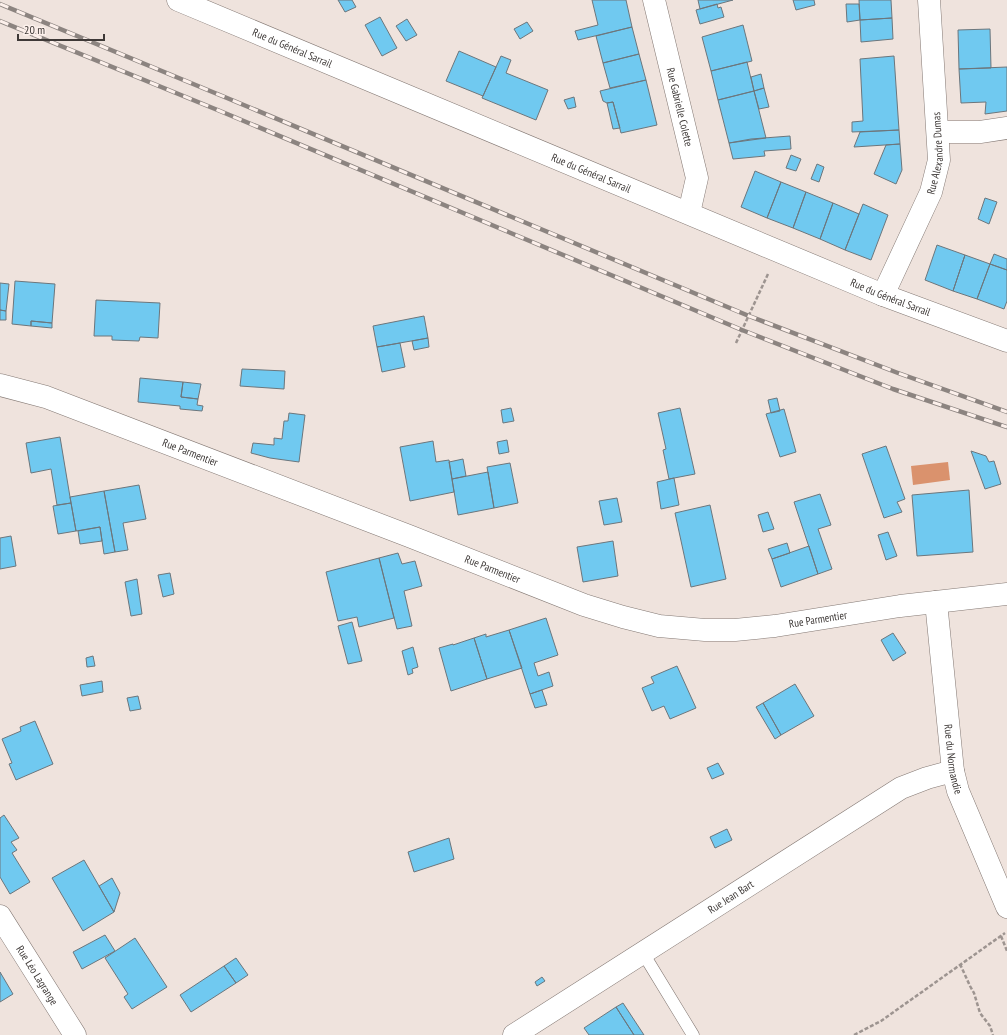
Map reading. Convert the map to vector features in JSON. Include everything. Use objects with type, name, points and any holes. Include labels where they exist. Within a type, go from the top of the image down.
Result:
[{"type":"street","name":"Rue du Général Sarrail","points":[[178,0],[883,295],[1007,341]]},
{"type":"street","name":"Rue Gabrielle Colette","points":[[654,0],[697,178],[689,213]]},
{"type":"street","name":"Rue Alexandre Dumas","points":[[883,295],[931,192],[939,160],[928,0]]},
{"type":"street","points":[[938,132],[980,132],[1007,128]]},
{"type":"street","name":"Rue Parmentier","points":[[0,385],[53,399],[584,605],[623,618],[659,626],[704,630],[735,630],[775,626],[900,606],[1007,594]]},
{"type":"street","name":"Rue du Normandie","points":[[936,602],[953,771],[958,791],[1007,907]]},
{"type":"street","name":"Rue Jean Bart","points":[[514,1035],[901,788],[926,778],[953,771]]},
{"type":"street","name":"Rue Léo Lagrange","points":[[0,916],[75,1035]]},
{"type":"lane","points":[[643,953],[693,1035]]},
{"type":"path","points":[[736,343],[779,251]]},
{"type":"path","points":[[854,1035],[881,1021],[1007,932]]},
{"type":"path","points":[[1001,936],[1007,951]]},
{"type":"path","points":[[960,964],[974,993],[980,1013],[990,1026],[993,1035]]},
{"type":"shaded area","points":[[948,462],[950,480],[913,485],[911,466]]},
{"type":"building","points":[[338,0],[352,0],[356,7],[345,12]]},
{"type":"building","points":[[592,0],[626,0],[632,27],[578,40],[575,31],[598,25]]},
{"type":"building","points":[[698,0],[733,0],[700,9]]},
{"type":"building","points":[[793,0],[814,0],[815,5],[796,10]]},
{"type":"building","points":[[859,0],[891,0],[892,18],[860,20]]},
{"type":"building","points":[[717,4],[718,8],[721,7],[724,17],[700,24],[696,10]]},
{"type":"building","points":[[846,4],[859,4],[860,20],[847,22]]},
{"type":"building","points":[[380,17],[397,48],[382,56],[365,25]]},
{"type":"building","points":[[892,18],[893,39],[861,42],[860,20]]},
{"type":"building","points":[[407,19],[417,35],[406,41],[396,26]]},
{"type":"building","points":[[527,22],[533,31],[520,39],[514,29]]},
{"type":"building","points":[[743,25],[752,61],[711,71],[702,37]]},
{"type":"building","points":[[632,27],[639,54],[603,63],[596,36]]},
{"type":"building","points":[[990,29],[991,68],[959,69],[958,30]]},
{"type":"building","points":[[459,51],[496,67],[483,96],[446,81]]},
{"type":"building","points":[[639,54],[646,80],[610,88],[603,63]]},
{"type":"building","points":[[501,56],[511,60],[506,73],[548,90],[536,120],[482,98]]},
{"type":"building","points":[[894,56],[899,130],[852,132],[852,122],[863,121],[860,59]]},
{"type":"building","points":[[747,62],[754,91],[718,100],[711,71]]},
{"type":"building","points":[[1007,67],[1007,111],[985,114],[986,102],[961,103],[959,69]]},
{"type":"building","points":[[761,74],[764,88],[754,91],[751,77]]},
{"type":"building","points":[[646,80],[657,125],[621,133],[613,102],[607,103],[603,101],[600,91]]},
{"type":"building","points":[[764,88],[769,107],[759,109],[754,91]]},
{"type":"building","points":[[754,91],[766,138],[729,143],[718,100]]},
{"type":"building","points":[[574,97],[576,107],[568,109],[564,100]]},
{"type":"building","points":[[613,102],[620,128],[613,129],[607,103]]},
{"type":"building","points":[[899,130],[900,144],[854,147],[860,132]]},
{"type":"building","points":[[790,136],[791,149],[764,151],[765,156],[733,159],[729,143],[751,139]]},
{"type":"building","points":[[900,144],[902,170],[896,184],[874,174],[886,145]]},
{"type":"building","points":[[791,155],[801,159],[796,171],[786,168]]},
{"type":"building","points":[[817,164],[824,167],[819,182],[811,179]]},
{"type":"building","points":[[755,171],[781,182],[767,218],[741,207]]},
{"type":"building","points":[[781,182],[806,192],[793,228],[767,218]]},
{"type":"building","points":[[806,192],[833,203],[820,239],[793,228]]},
{"type":"building","points":[[985,198],[997,202],[989,224],[978,219]]},
{"type":"building","points":[[833,203],[859,214],[845,250],[820,239]]},
{"type":"building","points":[[863,204],[888,215],[871,260],[845,250]]},
{"type":"building","points":[[937,245],[965,255],[953,291],[925,280]]},
{"type":"building","points":[[994,254],[1007,259],[1007,270],[990,264]]},
{"type":"building","points":[[965,255],[990,264],[977,299],[953,291]]},
{"type":"building","points":[[990,264],[1007,270],[1007,301],[1004,309],[977,299]]},
{"type":"building","points":[[15,281],[55,284],[52,323],[31,321],[31,326],[12,324]]},
{"type":"building","points":[[0,283],[9,284],[6,311],[0,310]]},
{"type":"building","points":[[96,300],[160,303],[158,338],[140,337],[139,341],[112,340],[112,336],[94,336]]},
{"type":"building","points":[[0,310],[6,311],[6,320],[0,320]]},
{"type":"building","points":[[424,316],[428,338],[377,347],[373,326]]},
{"type":"building","points":[[31,321],[52,323],[52,328],[31,326]]},
{"type":"building","points":[[428,338],[429,347],[414,350],[412,341]]},
{"type":"building","points":[[400,343],[405,367],[382,372],[377,347]]},
{"type":"building","points":[[242,369],[285,371],[284,389],[240,386]]},
{"type":"building","points":[[140,378],[183,382],[181,397],[198,399],[197,405],[203,406],[202,411],[180,409],[180,406],[138,402]]},
{"type":"building","points":[[183,382],[201,384],[198,399],[181,397]]},
{"type":"building","points":[[777,398],[780,411],[771,413],[768,400]]},
{"type":"building","points":[[511,408],[514,421],[503,423],[501,410]]},
{"type":"building","points":[[680,408],[695,474],[669,479],[663,450],[666,449],[658,413]]},
{"type":"building","points":[[784,409],[796,452],[780,457],[766,414]]},
{"type":"building","points":[[289,413],[305,415],[299,462],[270,458],[251,453],[253,443],[274,445],[274,438],[282,439],[284,421],[288,421]]},
{"type":"building","points":[[60,437],[71,503],[57,505],[51,469],[31,473],[26,443]]},
{"type":"building","points":[[507,440],[509,452],[499,454],[497,442]]},
{"type":"building","points":[[433,441],[436,462],[449,460],[454,492],[410,501],[400,447]]},
{"type":"building","points":[[886,446],[905,499],[897,502],[902,512],[884,518],[862,454]]},
{"type":"building","points":[[971,451],[986,456],[989,462],[994,461],[1001,484],[985,489]]},
{"type":"building","points":[[463,459],[466,476],[452,479],[449,462]]},
{"type":"building","points":[[510,463],[518,503],[494,508],[487,467]]},
{"type":"building","points":[[488,472],[494,508],[458,515],[452,479]]},
{"type":"building","points":[[674,478],[679,505],[661,509],[657,482]]},
{"type":"building","points":[[139,485],[146,519],[123,523],[128,550],[115,552],[104,491]]},
{"type":"building","points":[[969,490],[973,552],[917,556],[912,495]]},
{"type":"building","points":[[104,491],[115,552],[104,554],[100,527],[76,531],[70,497]]},
{"type":"building","points":[[820,494],[831,525],[818,529],[832,569],[818,574],[794,502]]},
{"type":"building","points":[[617,498],[622,522],[604,525],[599,501]]},
{"type":"building","points":[[71,503],[76,531],[58,534],[53,506]]},
{"type":"building","points":[[710,505],[726,579],[691,587],[675,513]]},
{"type":"building","points":[[768,512],[774,529],[763,532],[758,515]]},
{"type":"building","points":[[100,527],[102,541],[80,544],[78,531]]},
{"type":"building","points":[[888,532],[897,556],[886,560],[878,535]]},
{"type":"building","points":[[11,536],[16,566],[0,569],[0,538]]},
{"type":"building","points":[[613,541],[618,576],[583,582],[577,547]]},
{"type":"building","points":[[787,543],[790,553],[772,559],[768,549]]},
{"type":"building","points":[[809,546],[818,574],[781,587],[772,559]]},
{"type":"building","points":[[398,553],[402,564],[415,561],[422,586],[404,591],[412,626],[397,629],[379,558]]},
{"type":"building","points":[[379,558],[394,618],[359,627],[357,617],[338,621],[326,572]]},
{"type":"building","points":[[170,573],[174,594],[163,597],[158,575]]},
{"type":"building","points":[[137,579],[142,614],[131,616],[125,582]]},
{"type":"building","points":[[546,618],[558,655],[534,663],[538,676],[549,672],[553,686],[530,694],[509,630]]},
{"type":"building","points":[[352,622],[362,661],[348,664],[338,626]]},
{"type":"building","points":[[509,630],[522,668],[487,679],[474,638],[486,634],[486,637]]},
{"type":"building","points":[[893,633],[906,653],[893,661],[881,640]]},
{"type":"building","points":[[474,638],[487,679],[451,691],[439,648]]},
{"type":"building","points":[[413,647],[418,667],[412,669],[413,673],[408,675],[402,651]]},
{"type":"building","points":[[93,656],[95,666],[87,667],[86,658]]},
{"type":"building","points":[[677,666],[696,708],[670,719],[664,706],[652,711],[642,688],[654,683],[651,677]]},
{"type":"building","points":[[102,681],[103,692],[82,696],[80,685]]},
{"type":"building","points":[[795,684],[814,716],[781,735],[763,703]]},
{"type":"building","points":[[542,690],[547,705],[535,708],[530,694]]},
{"type":"building","points":[[138,696],[141,709],[130,711],[127,698]]},
{"type":"building","points":[[763,703],[781,735],[775,739],[756,707]]},
{"type":"building","points":[[35,721],[53,764],[16,780],[9,764],[12,763],[2,739],[21,731],[20,727]]},
{"type":"building","points":[[718,763],[724,774],[712,779],[707,768]]},
{"type":"building","points":[[4,815],[19,838],[11,842],[17,850],[12,853],[30,882],[10,894],[0,877],[0,818]]},
{"type":"building","points":[[727,829],[732,840],[715,848],[710,837]]},
{"type":"building","points":[[449,838],[454,859],[414,872],[408,852]]},
{"type":"building","points":[[84,860],[114,912],[83,931],[52,878]]},
{"type":"building","points":[[112,878],[120,893],[114,912],[99,886]]},
{"type":"building","points":[[105,935],[115,951],[82,969],[73,952]]},
{"type":"building","points":[[135,938],[167,987],[132,1009],[124,997],[128,994],[105,958]]},
{"type":"building","points":[[236,958],[248,975],[236,983],[224,966]]},
{"type":"building","points":[[224,966],[236,983],[191,1012],[180,995]]},
{"type":"building","points":[[0,972],[13,994],[0,1002]]},
{"type":"building","points":[[542,977],[545,981],[537,986],[535,982]]},
{"type":"building","points":[[623,1003],[644,1035],[634,1035],[616,1007]]},
{"type":"building","points":[[616,1007],[634,1035],[589,1035],[584,1028]]},
{"type":"railway","points":[[0,4],[749,316],[898,373],[1007,412]]},
{"type":"railway","points":[[0,21],[220,111],[742,330],[893,389],[1007,427]]}]
